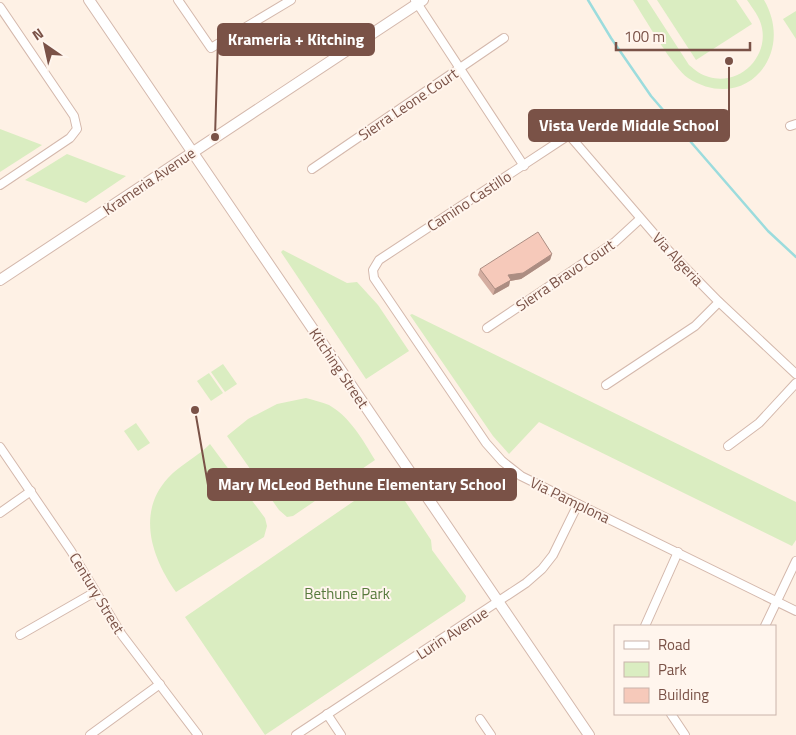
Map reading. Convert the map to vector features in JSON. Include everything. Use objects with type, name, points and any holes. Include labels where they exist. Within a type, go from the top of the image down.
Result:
[{"type":"street","name":"Kitching Street","points":[[89,0],[589,735]]},
{"type":"street","points":[[178,0],[211,48],[291,0]]},
{"type":"street","name":"Krameria Avenue","points":[[0,280],[418,1]]},
{"type":"street","points":[[418,1],[459,68],[524,166]]},
{"type":"street","points":[[0,7],[74,116],[78,130],[70,138],[0,185]]},
{"type":"street","name":"Sierra Leone Court","points":[[312,169],[504,38]]},
{"type":"street","name":"Camino Castillo","points":[[373,270],[379,260],[569,135]]},
{"type":"street","name":"Via Algeria","points":[[569,135],[640,219],[719,302],[796,374]]},
{"type":"street","name":"Sierra Bravo Court","points":[[486,328],[615,242],[640,219]]},
{"type":"street","name":"Via Pamplona","points":[[373,270],[374,278],[486,442],[502,461],[521,476],[796,611]]},
{"type":"street","points":[[606,385],[695,326],[719,302]]},
{"type":"street","points":[[728,446],[759,423],[796,383]]},
{"type":"street","name":"Century Street","points":[[0,447],[71,551],[122,636],[198,735]]},
{"type":"street","points":[[0,513],[31,491]]},
{"type":"street","name":"Lurin Avenue","points":[[296,735],[526,583],[542,569],[553,555],[578,504]]},
{"type":"street","points":[[645,625],[678,552]]},
{"type":"street","points":[[765,625],[796,561]]},
{"type":"street","points":[[20,635],[96,592]]},
{"type":"street","points":[[90,735],[160,684]]},
{"type":"street","points":[[327,714],[341,735]]},
{"type":"street","points":[[672,715],[685,735]]},
{"type":"street","points":[[480,719],[491,735]]},
{"type":"green space","points":[[633,0],[647,0],[689,65],[703,75],[720,79],[741,73],[756,59],[763,39],[762,28],[758,17],[747,0],[764,0],[772,21],[774,40],[769,58],[759,73],[745,84],[728,89],[709,87],[688,78],[675,64]]},
{"type":"green space","points":[[657,0],[736,0],[752,24],[696,60]]},
{"type":"green space","points":[[796,11],[796,39],[783,19]]},
{"type":"green space","points":[[0,129],[42,145],[0,172]]},
{"type":"green space","points":[[67,154],[126,176],[86,203],[25,180]]},
{"type":"green space","points":[[283,250],[347,283],[357,282],[378,305],[409,351],[366,379],[281,252]]},
{"type":"green space","points":[[412,314],[796,502],[796,540],[792,546],[539,422],[509,454],[493,436],[410,315]]},
{"type":"green space","points":[[223,364],[237,384],[225,392],[211,372]]},
{"type":"green space","points":[[209,373],[223,393],[211,401],[197,381]]},
{"type":"green space","points":[[306,398],[329,405],[337,410],[355,430],[375,460],[293,516],[287,517],[279,510],[227,436],[248,419],[277,404]]},
{"type":"green space","points":[[136,423],[150,443],[138,451],[124,431]]},
{"type":"green space","points":[[210,444],[265,518],[267,526],[264,537],[176,592],[167,579],[154,550],[150,520],[152,506],[158,492],[168,478]]},
{"type":"green space","name":"Bethune Park","points":[[389,477],[431,540],[432,550],[466,596],[465,601],[265,735],[185,617]]},
{"type":"building","points":[[538,232],[552,254],[523,273],[508,275],[511,280],[495,289],[480,269]]},
{"type":"waterway","points":[[588,0],[611,38],[651,96],[768,231],[796,257]]},
{"type":"place","name":"Vista Verde Middle School","points":[[729,61]]},
{"type":"place","name":"Krameria + Kitching","points":[[215,137]]},
{"type":"place","name":"Mary McLeod Bethune Elementary School","points":[[195,410]]}]
